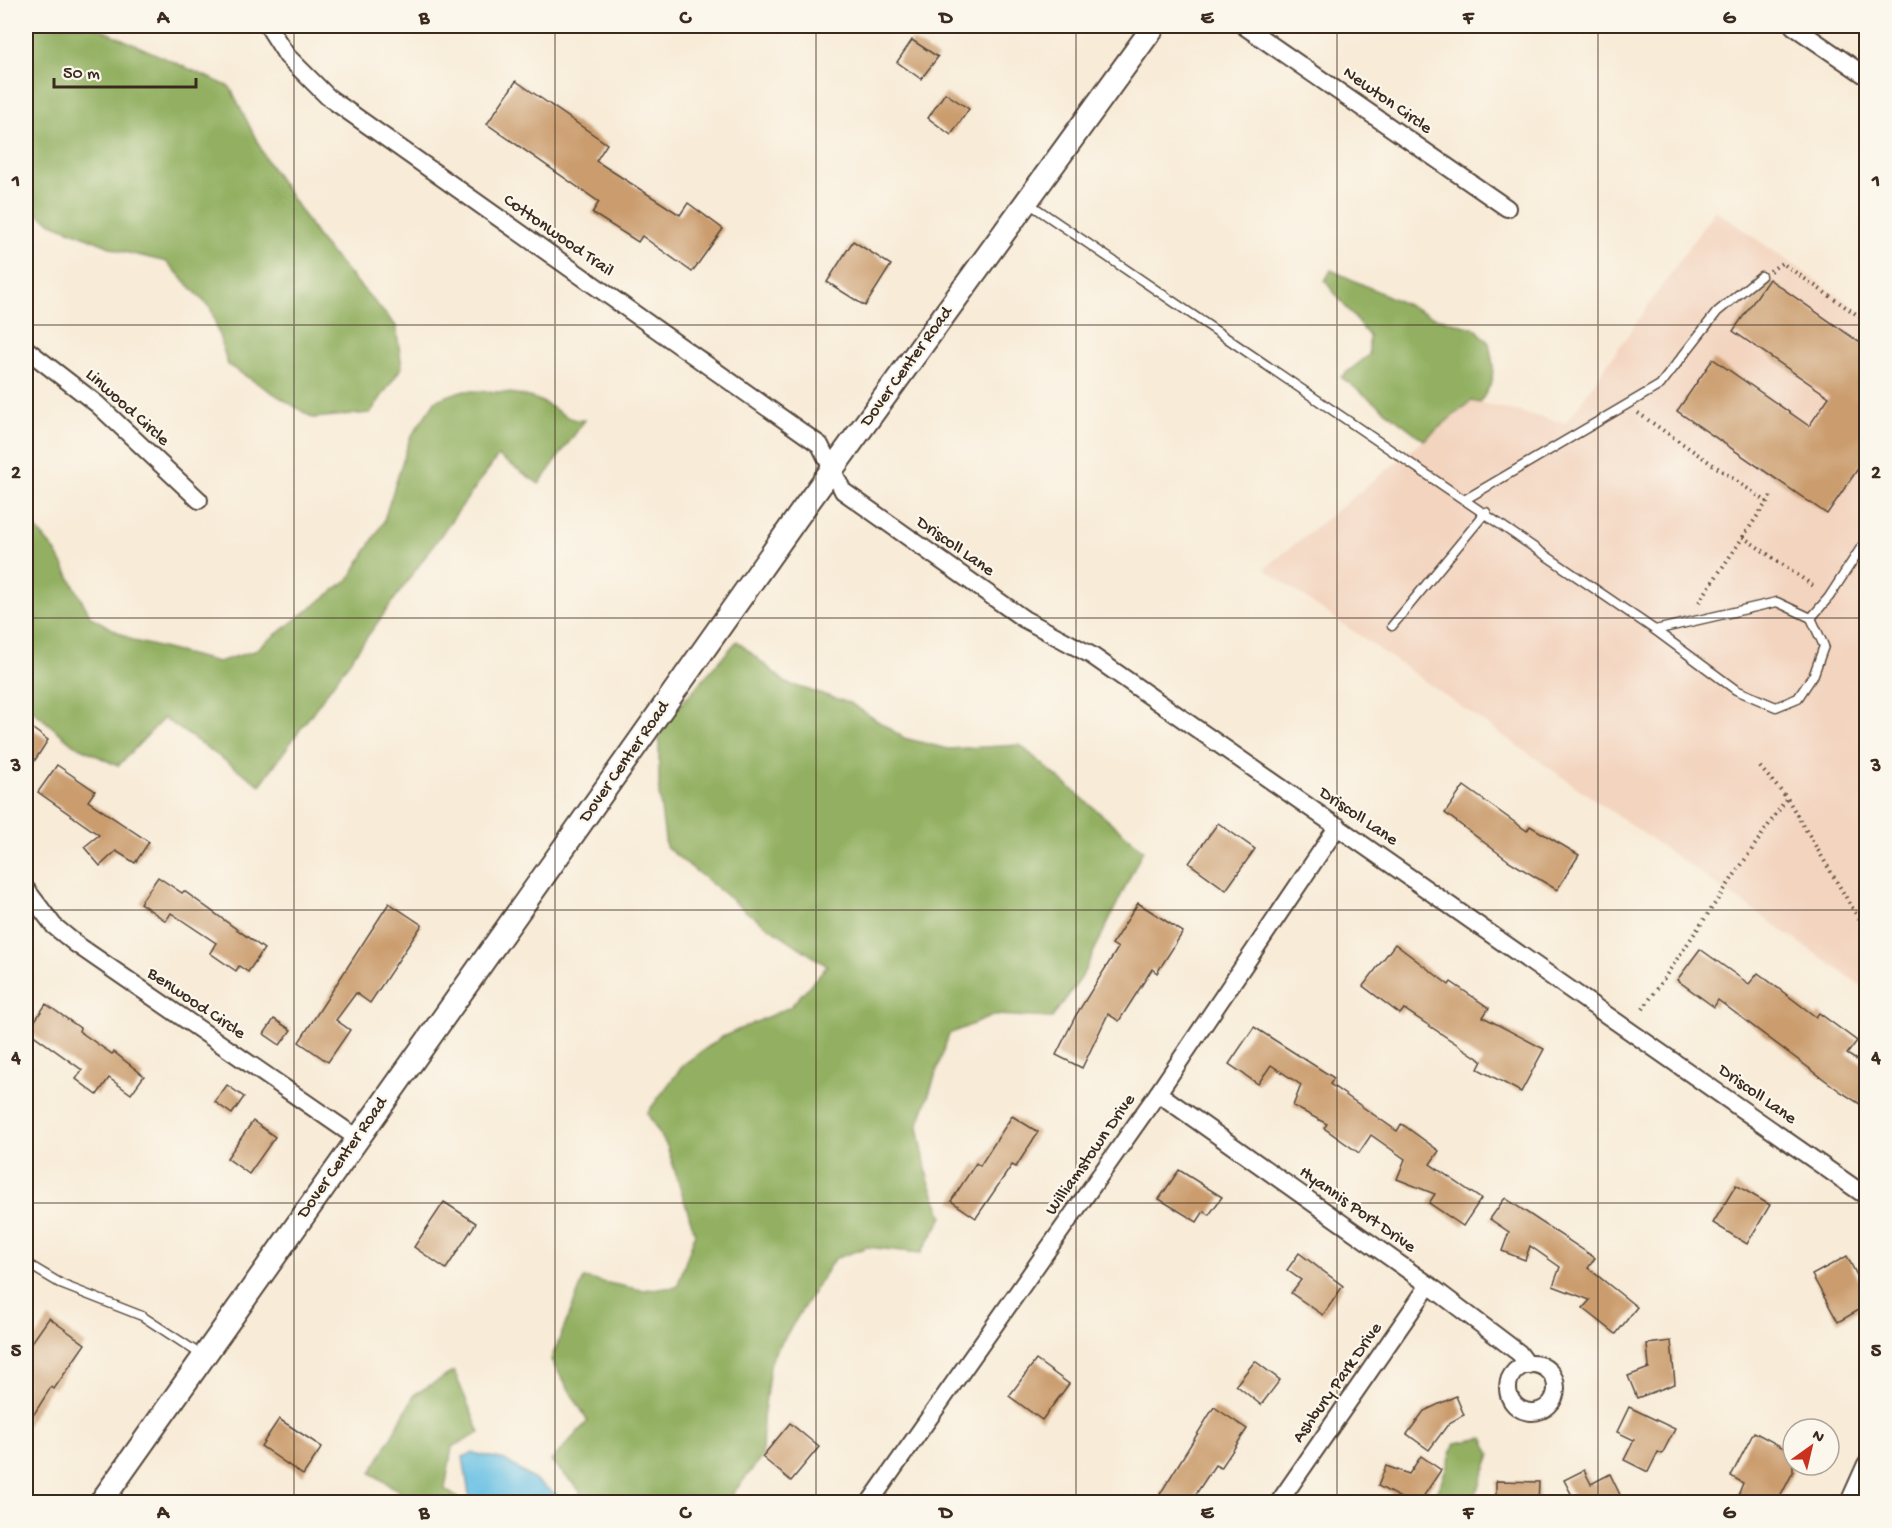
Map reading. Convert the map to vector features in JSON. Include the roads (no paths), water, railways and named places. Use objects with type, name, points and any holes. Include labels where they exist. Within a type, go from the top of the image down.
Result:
[{"type":"street","name":"Cottonwood Trail","points":[[268,26],[287,56],[328,97],[820,445],[832,469]]},
{"type":"street","name":"Dover Center Road","points":[[100,1503],[357,1138],[476,975],[832,469],[1154,26]]},
{"type":"street","name":"Newton Circle","points":[[1244,26],[1507,208]]},
{"type":"street","points":[[1793,26],[1866,76]]},
{"type":"street","name":"Linwood Circle","points":[[26,349],[97,404],[199,500]]},
{"type":"street","name":"Driscoll Lane","points":[[832,469],[843,491],[906,537],[1024,619],[1091,655],[1866,1196]]},
{"type":"street","name":"Williamstown Drive","points":[[870,1503],[1158,1093],[1338,826]]},
{"type":"street","name":"Benwood Circle","points":[[26,889],[54,926],[75,944],[357,1138]]},
{"type":"street","name":"Hyannis Port Drive","points":[[1158,1093],[1429,1285],[1519,1353],[1528,1365]]},
{"type":"street","name":"Ashbury Park Drive","points":[[1279,1503],[1429,1285]]},
{"type":"street","points":[[1849,1503],[1866,1464]]},
{"type":"lane","points":[[1027,201],[1486,512],[1655,630],[1736,690],[1776,707],[1798,698],[1814,674],[1824,646],[1811,618],[1777,602],[1655,630]]},
{"type":"lane","points":[[1466,499],[1660,385],[1718,312],[1761,276]]},
{"type":"lane","points":[[1392,626],[1486,512]]},
{"type":"lane","points":[[1811,618],[1829,597],[1866,540]]},
{"type":"lane","points":[[26,1263],[63,1285],[142,1316],[204,1356]]},
{"type":"water","points":[[473,1453],[505,1460],[567,1502],[475,1502],[469,1494],[463,1457]]}]
